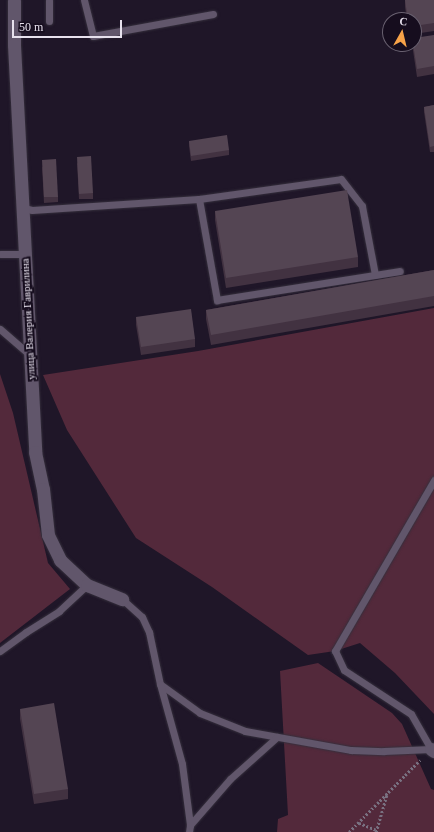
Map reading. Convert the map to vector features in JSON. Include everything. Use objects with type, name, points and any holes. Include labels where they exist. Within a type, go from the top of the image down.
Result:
[{"type":"street","name":"улица Валерия Гаврилина","points":[[14,0],[14,45],[24,208],[29,354],[35,452],[48,535],[60,560],[87,585],[122,599]]},
{"type":"lane","points":[[49,0],[50,21]]},
{"type":"lane","points":[[84,0],[93,36],[213,14]]},
{"type":"lane","points":[[24,208],[32,210],[199,199],[342,179],[362,206],[375,275]]},
{"type":"lane","points":[[199,199],[217,300],[400,271]]},
{"type":"lane","points":[[0,254],[25,254]]},
{"type":"lane","points":[[0,329],[29,354]]},
{"type":"lane","points":[[433,750],[411,714],[344,670],[335,651],[434,480]]},
{"type":"lane","points":[[0,651],[59,611],[87,585]]},
{"type":"lane","points":[[122,599],[142,617],[149,632],[160,684],[182,764],[189,829]]},
{"type":"lane","points":[[160,684],[200,713],[245,731],[351,750],[433,750]]},
{"type":"lane","points":[[189,829],[230,779],[277,737]]},
{"type":"path","points":[[349,832],[387,793],[433,750]]},
{"type":"path","points":[[359,823],[376,831],[387,793]]},
{"type":"shaded area","points":[[434,308],[434,714],[395,673],[360,643],[335,651],[308,655],[212,587],[136,538],[67,430],[43,375],[198,351]]},
{"type":"shaded area","points":[[0,374],[13,413],[48,563],[70,589],[0,643]]},
{"type":"shaded area","points":[[318,663],[392,713],[402,724],[431,789],[434,790],[434,832],[277,832],[278,819],[288,815],[280,671]]},
{"type":"building","points":[[405,0],[434,0],[434,23],[422,25],[422,12],[407,12]]},
{"type":"building","points":[[434,35],[434,66],[417,69],[414,52],[422,52],[422,37]]},
{"type":"building","points":[[434,105],[434,146],[430,147],[424,107]]},
{"type":"building","points":[[227,135],[229,150],[191,156],[189,141]]},
{"type":"building","points":[[91,156],[93,193],[79,194],[77,157]]},
{"type":"building","points":[[56,159],[58,197],[44,197],[42,160]]},
{"type":"building","points":[[347,190],[358,257],[226,278],[215,211]]},
{"type":"building","points":[[434,270],[434,296],[211,335],[206,310]]},
{"type":"building","points":[[191,309],[195,339],[141,347],[136,317]]},
{"type":"building","points":[[54,703],[68,789],[34,794],[20,709]]}]
